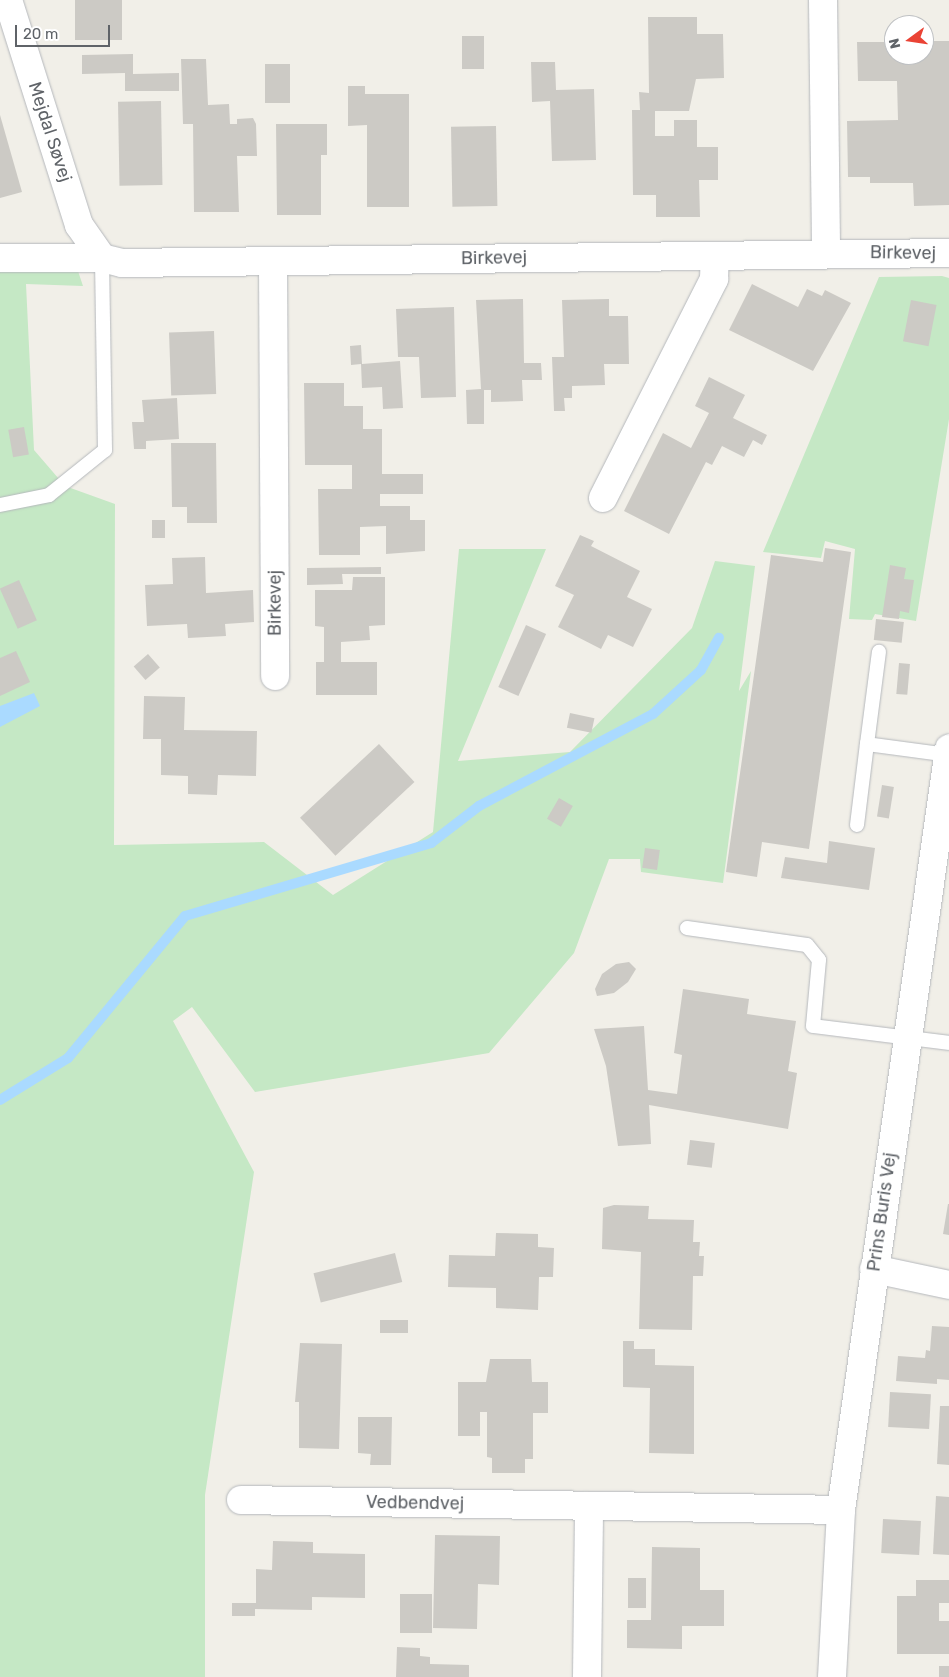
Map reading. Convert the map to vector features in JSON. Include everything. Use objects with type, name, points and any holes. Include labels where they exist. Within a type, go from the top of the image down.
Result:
[{"type":"street","name":"Mejdal Søvej","points":[[8,0],[79,225],[102,258]]},
{"type":"street","points":[[823,0],[826,252]]},
{"type":"street","name":"Birkevej","points":[[0,258],[102,258],[122,263],[715,256],[826,252],[949,253]]},
{"type":"street","points":[[603,498],[714,279],[715,256]]},
{"type":"street","name":"Birkevej","points":[[273,261],[275,676]]},
{"type":"street","name":"Prins Buris Vej","points":[[832,1677],[841,1510],[908,1038],[940,876],[949,752]]},
{"type":"street","points":[[874,1269],[949,1285]]},
{"type":"street","name":"Vedbendvej","points":[[241,1500],[841,1510]]},
{"type":"street","points":[[587,1677],[589,1506]]},
{"type":"lane","points":[[0,504],[50,494],[105,450],[102,258]]},
{"type":"lane","points":[[857,825],[879,652]]},
{"type":"lane","points":[[867,744],[949,752]]},
{"type":"lane","points":[[687,928],[806,945],[818,960],[813,1026],[949,1043]]},
{"type":"green space","points":[[0,267],[77,268],[83,286],[26,284],[34,450],[65,486],[115,504],[114,845],[264,842],[333,895],[433,832],[459,549],[546,549],[458,761],[570,752],[692,628],[715,561],[755,566],[739,691],[751,671],[723,883],[641,872],[640,859],[609,859],[574,953],[489,1053],[255,1092],[192,1007],[173,1021],[254,1172],[205,1495],[205,1677],[0,1677]]},
{"type":"green space","points":[[942,276],[949,278],[949,419],[916,621],[875,614],[872,620],[849,619],[855,549],[825,541],[821,558],[763,552],[879,277]]},
{"type":"water","points":[[34,693],[40,706],[0,727],[0,706]]},
{"type":"building","points":[[75,0],[122,0],[122,40],[75,40]]},
{"type":"building","points":[[648,17],[697,17],[697,34],[723,34],[724,78],[696,79],[689,111],[655,111],[655,136],[674,136],[674,120],[697,120],[697,147],[718,147],[718,180],[699,180],[700,217],[656,217],[656,195],[633,195],[632,110],[640,110],[639,92],[649,93]]},
{"type":"building","points":[[462,36],[484,36],[484,69],[462,69]]},
{"type":"building","points":[[934,41],[949,41],[949,205],[914,206],[913,183],[870,183],[870,177],[848,177],[847,121],[898,120],[897,81],[858,81],[857,42],[884,42],[884,65],[934,65]]},
{"type":"building","points":[[133,54],[133,74],[179,73],[179,91],[125,91],[125,73],[82,74],[82,55]]},
{"type":"building","points":[[181,59],[206,59],[208,105],[229,104],[230,124],[237,124],[237,119],[253,118],[256,124],[257,156],[237,156],[239,212],[194,212],[193,124],[183,124]]},
{"type":"building","points":[[531,62],[555,62],[556,90],[594,89],[596,160],[552,161],[550,101],[532,102]]},
{"type":"building","points":[[265,64],[290,64],[290,103],[265,103]]},
{"type":"building","points":[[348,86],[365,86],[365,94],[409,94],[409,207],[367,207],[367,125],[348,126]]},
{"type":"building","points":[[161,101],[162,185],[119,186],[118,102]]},
{"type":"building","points":[[0,115],[22,192],[0,198]]},
{"type":"building","points":[[276,124],[327,124],[327,155],[321,155],[321,215],[277,215]]},
{"type":"building","points":[[496,126],[497,206],[452,207],[451,127]]},
{"type":"building","points":[[752,284],[798,307],[807,289],[822,296],[825,290],[851,303],[813,371],[729,330]]},
{"type":"building","points":[[523,299],[524,363],[541,363],[542,380],[522,380],[523,401],[491,402],[491,390],[484,390],[484,424],[467,424],[466,390],[481,389],[476,300]]},
{"type":"building","points":[[609,299],[609,316],[628,316],[629,364],[604,364],[605,385],[572,386],[572,398],[564,398],[565,411],[554,411],[552,357],[564,357],[562,300]]},
{"type":"building","points":[[911,300],[937,305],[929,346],[903,341]]},
{"type":"building","points":[[454,307],[456,397],[421,398],[419,357],[398,357],[396,309]]},
{"type":"building","points":[[214,331],[216,394],[171,396],[169,333]]},
{"type":"building","points":[[361,345],[362,364],[400,361],[403,408],[383,409],[382,387],[362,388],[361,364],[351,365],[350,346]]},
{"type":"building","points":[[709,377],[745,395],[733,418],[767,435],[762,445],[753,440],[744,457],[722,446],[712,465],[706,462],[669,534],[624,511],[663,433],[691,448],[709,413],[695,406]]},
{"type":"building","points":[[304,383],[344,383],[344,406],[363,406],[363,429],[382,429],[382,474],[423,474],[423,494],[380,494],[380,506],[410,506],[410,520],[425,520],[425,551],[386,554],[386,526],[360,527],[360,555],[319,555],[318,489],[352,489],[352,465],[305,465]]},
{"type":"building","points":[[177,398],[179,439],[146,441],[146,449],[134,449],[132,422],[144,422],[142,400]]},
{"type":"building","points":[[24,427],[29,455],[13,457],[8,430]]},
{"type":"building","points":[[171,443],[216,443],[217,523],[187,523],[187,507],[172,507]]},
{"type":"building","points":[[152,520],[165,520],[165,538],[152,538]]},
{"type":"building","points":[[580,535],[594,541],[591,546],[640,571],[627,597],[652,609],[633,647],[608,635],[601,649],[558,627],[574,595],[555,586]]},
{"type":"building","points":[[825,548],[851,552],[809,849],[762,842],[757,877],[726,872],[771,555],[823,562]]},
{"type":"building","points":[[205,557],[206,593],[253,590],[254,622],[225,624],[226,636],[188,638],[187,624],[147,626],[145,585],[173,584],[172,558]]},
{"type":"building","points":[[890,565],[906,568],[904,579],[914,580],[909,613],[900,611],[899,619],[882,617]]},
{"type":"building","points":[[381,567],[381,574],[342,574],[343,584],[307,585],[307,568]]},
{"type":"building","points":[[353,577],[385,577],[385,625],[369,626],[370,640],[341,642],[341,662],[377,662],[377,695],[316,695],[316,662],[324,662],[324,627],[315,626],[315,590],[352,590]]},
{"type":"building","points":[[19,580],[37,620],[18,629],[0,588]]},
{"type":"building","points":[[876,619],[904,622],[902,643],[874,640]]},
{"type":"building","points":[[526,625],[546,634],[518,696],[498,687]]},
{"type":"building","points":[[16,651],[30,682],[0,696],[0,658]]},
{"type":"building","points":[[148,654],[160,668],[145,680],[134,666]]},
{"type":"building","points":[[899,663],[910,664],[907,695],[896,694]]},
{"type":"building","points":[[144,696],[185,697],[184,730],[257,731],[256,776],[218,775],[217,795],[188,794],[188,776],[161,775],[161,739],[143,739]]},
{"type":"building","points":[[570,713],[594,718],[591,733],[567,728]]},
{"type":"building","points":[[379,744],[414,782],[335,856],[300,818]]},
{"type":"building","points":[[882,785],[894,787],[889,818],[877,817]]},
{"type":"building","points":[[559,798],[573,806],[561,827],[547,819]]},
{"type":"building","points":[[829,841],[875,848],[869,890],[781,878],[785,857],[827,863]]},
{"type":"building","points":[[645,848],[660,850],[657,870],[642,868]]},
{"type":"building","points":[[629,962],[636,969],[628,982],[614,993],[597,996],[595,989],[602,974],[616,964]]},
{"type":"building","points":[[683,989],[749,999],[747,1014],[796,1021],[788,1071],[797,1073],[788,1129],[649,1105],[651,1144],[618,1146],[606,1066],[594,1029],[644,1026],[648,1090],[677,1094],[682,1055],[674,1053]]},
{"type":"building","points":[[690,1140],[715,1143],[712,1168],[687,1165]]},
{"type":"building","points":[[949,1204],[949,1235],[943,1234]]},
{"type":"building","points":[[614,1205],[649,1206],[648,1219],[694,1220],[693,1242],[700,1242],[699,1256],[704,1256],[703,1276],[693,1276],[692,1330],[639,1329],[641,1252],[602,1249],[603,1208]]},
{"type":"building","points":[[496,1233],[538,1234],[538,1247],[554,1248],[553,1277],[539,1277],[538,1310],[496,1308],[496,1288],[448,1287],[449,1255],[495,1256]]},
{"type":"building","points":[[395,1253],[402,1282],[321,1302],[313,1273]]},
{"type":"building","points":[[380,1320],[408,1320],[408,1333],[380,1333]]},
{"type":"building","points":[[932,1326],[949,1327],[949,1380],[937,1379],[937,1384],[896,1381],[898,1356],[925,1358],[926,1350],[930,1351]]},
{"type":"building","points":[[623,1341],[634,1341],[634,1349],[655,1349],[655,1365],[694,1366],[694,1454],[649,1453],[650,1388],[623,1387]]},
{"type":"building","points":[[300,1343],[342,1344],[339,1449],[299,1448],[299,1402],[295,1402]]},
{"type":"building","points":[[490,1359],[531,1359],[532,1382],[548,1382],[548,1413],[533,1413],[533,1459],[525,1459],[525,1473],[492,1473],[492,1458],[487,1457],[487,1412],[480,1412],[480,1436],[458,1436],[458,1382],[486,1382]]},
{"type":"building","points":[[890,1392],[931,1394],[929,1429],[888,1427]]},
{"type":"building","points":[[940,1406],[949,1406],[949,1465],[937,1464]]},
{"type":"building","points":[[358,1417],[392,1417],[391,1465],[370,1465],[371,1454],[358,1453]]},
{"type":"building","points":[[936,1496],[949,1497],[949,1555],[933,1554]]},
{"type":"building","points":[[883,1519],[921,1521],[919,1555],[881,1553]]},
{"type":"building","points":[[435,1535],[500,1536],[499,1585],[478,1584],[477,1629],[433,1628]]},
{"type":"building","points":[[273,1541],[313,1542],[313,1553],[365,1554],[365,1598],[312,1597],[312,1610],[255,1609],[255,1616],[232,1616],[232,1603],[256,1603],[256,1569],[272,1570]]},
{"type":"building","points":[[652,1547],[700,1548],[700,1590],[724,1590],[724,1626],[682,1626],[682,1649],[627,1648],[627,1620],[651,1620]]},
{"type":"building","points":[[628,1578],[646,1578],[646,1608],[628,1608]]},
{"type":"building","points":[[916,1580],[949,1580],[949,1603],[939,1603],[939,1621],[949,1621],[949,1654],[897,1654],[897,1596],[916,1596]]},
{"type":"building","points":[[400,1594],[432,1594],[432,1633],[400,1633]]},
{"type":"building","points":[[397,1647],[420,1648],[420,1656],[430,1657],[430,1664],[469,1665],[469,1677],[396,1677]]},
{"type":"building","points":[[939,1666],[949,1666],[949,1677],[939,1677]]},
{"type":"waterway","points":[[0,1100],[68,1058],[185,916],[431,843],[479,806],[653,714],[701,670],[719,638]]}]
